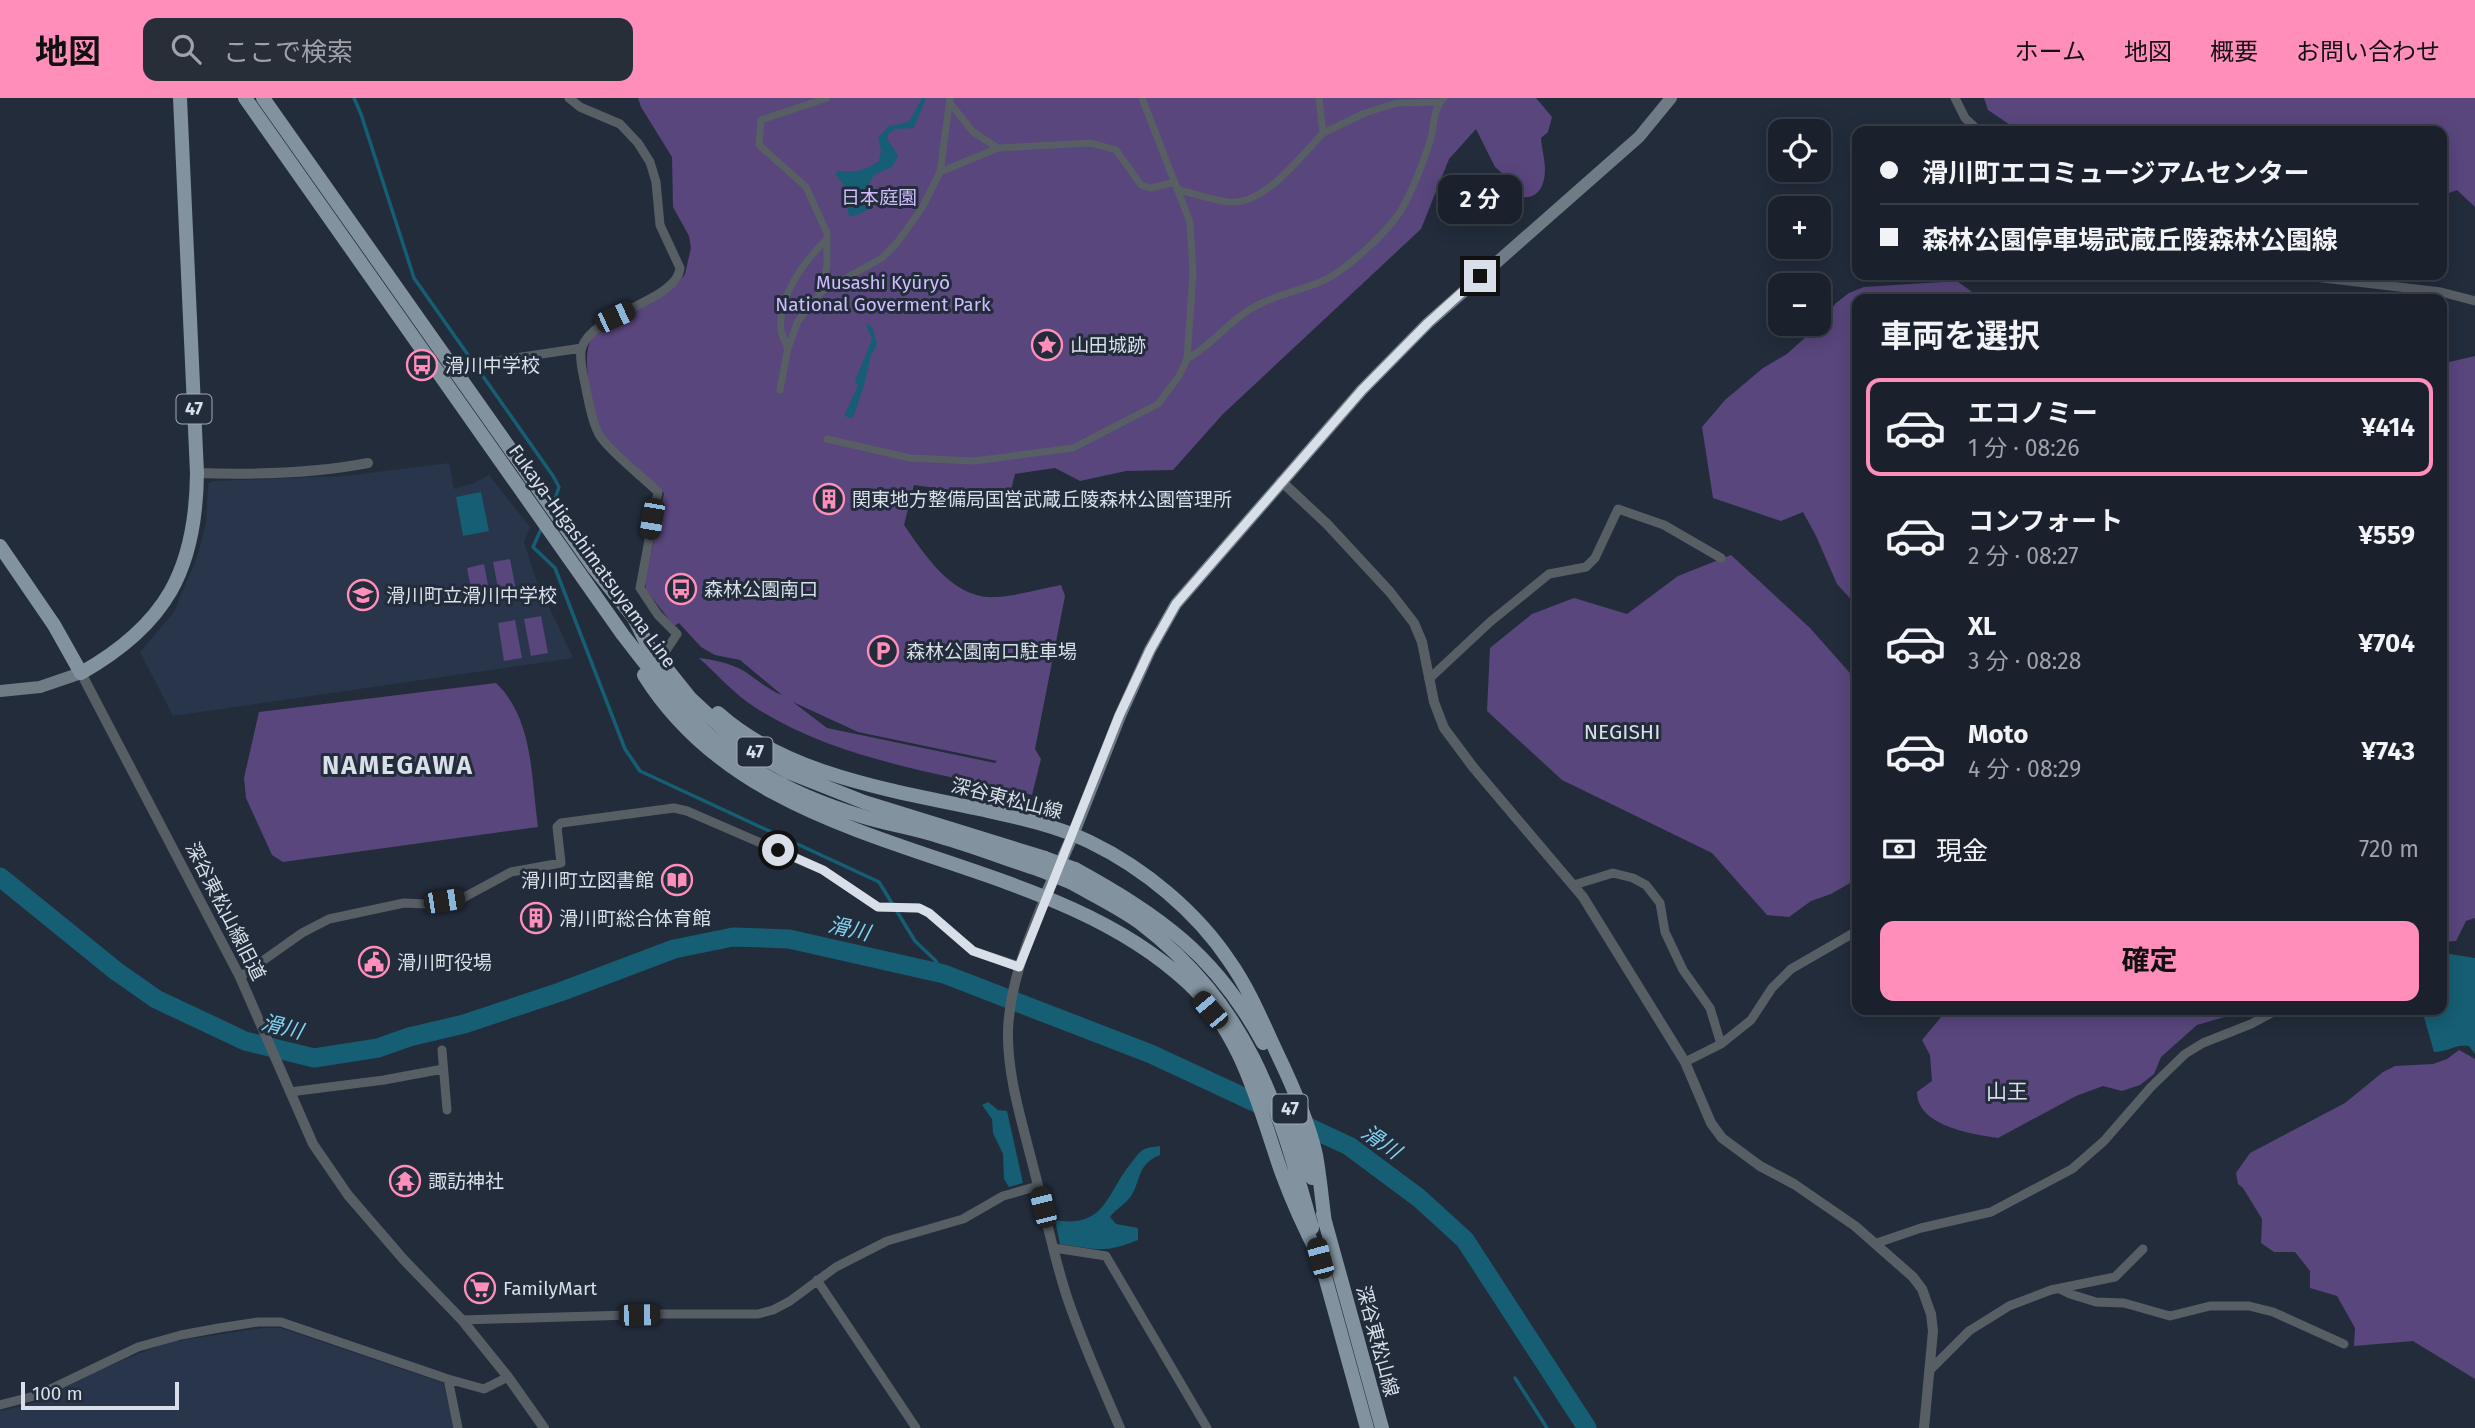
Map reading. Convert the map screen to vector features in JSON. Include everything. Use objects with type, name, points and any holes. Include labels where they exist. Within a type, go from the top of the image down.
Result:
[{"type":"main road","name":"47","points":[[80,673],[104,660],[143,628],[171,590],[190,548],[197,507],[197,472],[180,98]]},
{"type":"main road","name":"Fukaya-Higashimatsuyama Line","points":[[245,98],[623,635],[672,697],[699,726],[719,744],[763,774],[799,792],[860,816],[1043,864]]},
{"type":"main road","name":"Fukaya-Higashimatsuyama Line","points":[[263,98],[634,618],[647,645],[691,699],[733,738],[788,772],[864,802],[1043,864]]},
{"type":"main road","points":[[1045,897],[1073,835],[1119,716],[1150,650],[1176,604],[1362,390],[1428,323],[1639,137],[1671,98]]},
{"type":"main road","points":[[0,545],[54,625],[80,673],[40,687],[0,691]]},
{"type":"main road","name":"深谷東松山線","points":[[634,618],[663,655],[723,718],[763,745],[790,759],[831,774],[1025,820],[1073,835],[1112,854],[1166,892],[1190,914],[1230,961],[1252,1001],[1287,1075],[1315,1153],[1325,1223]]},
{"type":"main road","name":"深谷東松山線","points":[[623,635],[655,692],[674,715],[697,738],[748,777],[825,818],[1045,897],[1088,917],[1159,959],[1190,985],[1233,1041],[1241,1057],[1255,1089],[1300,1220],[1320,1258]]},
{"type":"main road","name":"深谷東松山線","points":[[1043,864],[1129,899],[1166,924],[1222,980],[1254,1028],[1271,1058],[1289,1103],[1382,1428]]},
{"type":"main road","name":"深谷東松山線","points":[[1072,875],[1171,948],[1199,976],[1249,1045],[1269,1091],[1289,1151],[1367,1428]]},
{"type":"street","points":[[569,98],[580,107],[620,124],[650,162],[656,182],[660,225],[680,268],[680,274],[674,282],[645,302],[615,317],[590,335],[582,348],[587,398],[601,437],[658,492],[640,588],[658,615],[677,634],[663,655]]},
{"type":"street","points":[[821,292],[827,266],[827,233],[806,187],[758,145],[761,120],[827,98]]},
{"type":"street","points":[[827,439],[888,454],[938,461],[974,461],[1073,448],[1158,404],[1179,376],[1187,359],[1193,272],[1191,222],[1142,98]]},
{"type":"street","points":[[1320,98],[1324,134]]},
{"type":"street","points":[[1955,98],[1965,118],[1974,126]]},
{"type":"street","points":[[950,100],[973,132],[998,148]]},
{"type":"street","points":[[780,390],[788,348],[798,321],[821,292],[882,258],[896,244],[922,208],[940,172],[950,100]]},
{"type":"street","points":[[1179,190],[1228,202],[1247,202],[1272,185],[1324,134],[1365,113],[1397,103],[1441,100],[1414,186],[1399,213],[1375,240],[1323,281],[1247,311],[1198,353],[1187,359]]},
{"type":"street","points":[[940,172],[998,148],[1091,143],[1116,150],[1141,185],[1151,188],[1175,182]]},
{"type":"street","points":[[788,348],[781,331],[784,305],[811,254],[827,239]]},
{"type":"street","points":[[2340,280],[2441,292],[2475,301]]},
{"type":"street","points":[[438,370],[582,348]]},
{"type":"street","points":[[197,472],[314,472],[368,463]]},
{"type":"street","points":[[1282,481],[1327,524],[1414,623],[1422,642],[1434,702],[1444,728],[1574,885],[1685,1062],[1711,1123],[1722,1138],[1760,1166],[1794,1184],[1877,1243],[1913,1277],[1927,1300],[1933,1331],[1924,1428]]},
{"type":"street","points":[[1429,679],[1490,622],[1549,574],[1586,567],[1595,558],[1618,509],[1664,525],[1721,558]]},
{"type":"street","name":"深谷東松山線旧道","points":[[80,673],[240,977],[313,1144],[348,1195],[404,1260],[462,1320],[508,1377],[544,1428]]},
{"type":"street","points":[[240,977],[302,933],[329,919],[404,903],[427,904],[461,899],[511,872],[561,863],[557,827],[561,822],[674,808],[687,811],[823,870],[878,907],[919,908],[929,913],[973,951],[1019,967]]},
{"type":"street","points":[[1574,885],[1613,873],[1633,878],[1646,885],[1660,904],[1665,932],[1684,970],[1710,1008],[1721,1044]]},
{"type":"street","points":[[1045,897],[1019,967],[1008,1028],[1018,1110],[1054,1248],[1084,1345],[1120,1428]]},
{"type":"street","points":[[1685,1062],[1721,1044],[1751,1020],[1772,988],[1791,969],[1852,934]]},
{"type":"street","points":[[1877,1243],[1921,1228],[1991,1212],[2072,1169],[2104,1141],[2151,1087],[2185,1054],[2203,1043],[2268,1015]]},
{"type":"street","points":[[442,1050],[447,1110]]},
{"type":"street","points":[[290,1092],[384,1080],[443,1069]]},
{"type":"street","points":[[462,1320],[650,1314],[758,1314],[790,1301],[817,1280],[887,1241],[962,1219],[1003,1196],[1038,1186]]},
{"type":"street","points":[[1054,1248],[1106,1256],[1207,1428]]},
{"type":"street","points":[[1929,1371],[1969,1331],[2009,1306],[2035,1295],[2115,1277],[2143,1249]]},
{"type":"street","points":[[817,1280],[916,1428]]},
{"type":"street","points":[[2060,1289],[2096,1302],[2123,1303],[2170,1316],[2210,1306],[2249,1306],[2273,1312],[2344,1344]]},
{"type":"street","points":[[0,1405],[38,1395],[138,1347],[181,1335],[258,1322],[281,1322],[484,1389],[508,1377]]},
{"type":"street","points":[[448,1379],[458,1428]]},
{"type":"shaded area","points":[[922,98],[926,98],[914,128],[895,129],[888,134],[888,140],[898,156],[892,167],[874,175],[868,186],[872,198],[868,210],[851,217],[848,213],[847,189],[835,174],[838,171],[864,169],[879,161],[881,150],[878,137],[889,126],[909,122]]},
{"type":"shaded area","points":[[868,323],[873,329],[877,345],[871,355],[852,418],[844,416],[858,386],[855,382],[872,338],[866,326]]},
{"type":"shaded area","name":"滑川町立滑川中学校","points":[[449,463],[454,489],[489,475],[530,527],[524,542],[536,579],[573,658],[173,716],[140,652],[174,612],[197,557],[206,523],[208,484],[213,481],[344,476]]},
{"type":"shaded area","points":[[481,492],[489,531],[463,536],[456,497]]},
{"type":"shaded area","points":[[2447,954],[2475,958],[2475,1054],[2469,1046],[2434,1052],[2423,1015],[2447,1015]]},
{"type":"shaded area","points":[[988,1102],[998,1110],[1007,1111],[1023,1183],[1009,1187],[1004,1179],[1003,1154],[993,1133],[992,1119],[982,1105]]},
{"type":"shaded area","points":[[1160,1146],[1160,1155],[1146,1164],[1132,1195],[1110,1217],[1116,1224],[1138,1228],[1138,1240],[1108,1249],[1060,1244],[1055,1220],[1072,1221],[1095,1214],[1139,1154],[1147,1148]]},
{"type":"shaded area","points":[[263,1328],[281,1328],[443,1383],[455,1428],[0,1428],[0,1411],[29,1404],[106,1367],[169,1342]]},
{"type":"green space","name":"Musashi Kyūryō National Goverment Park","points":[[638,98],[1536,98],[1552,117],[1548,132],[1541,138],[1545,166],[1540,190],[1530,197],[1515,193],[1510,180],[1495,167],[1476,129],[1449,159],[1421,229],[1223,414],[1173,470],[1126,471],[1080,481],[1055,468],[1015,474],[1009,498],[914,485],[904,525],[931,562],[954,583],[981,596],[996,597],[1061,585],[1065,596],[1035,749],[1041,759],[1032,795],[890,763],[855,753],[788,726],[748,703],[699,658],[739,668],[782,695],[740,660],[715,655],[701,647],[679,623],[674,626],[646,590],[645,582],[664,493],[623,457],[605,437],[596,416],[587,372],[588,347],[592,338],[620,316],[679,282],[685,274],[691,248],[689,236],[673,207],[672,157]],"holes":[[[793,702],[858,732],[997,761],[995,763],[827,728]]]},
{"type":"green space","points":[[1984,98],[2475,98],[2475,207],[2457,190],[2447,194],[2447,126],[2012,126],[1988,110]]},
{"type":"green space","points":[[1957,281],[1975,294],[1852,294],[1852,600],[1837,584],[1803,512],[1781,521],[1713,498],[1702,427],[1725,400],[1807,336],[1831,336],[1831,310],[1849,293],[1864,287]]},
{"type":"green space","points":[[2475,356],[2475,918],[2466,921],[2456,941],[2447,942],[2447,363]]},
{"type":"green space","points":[[1731,555],[1810,628],[1852,675],[1852,884],[1811,901],[1789,917],[1767,915],[1712,853],[1562,780],[1487,711],[1490,648],[1532,614],[1574,598],[1627,614],[1678,576]]},
{"type":"green space","points":[[510,559],[517,596],[500,599],[493,562]]},
{"type":"green space","points":[[484,564],[491,601],[474,604],[467,568]]},
{"type":"green space","points":[[541,616],[548,653],[531,656],[524,619]]},
{"type":"green space","points":[[515,620],[522,658],[504,661],[498,623]]},
{"type":"green space","points":[[496,683],[518,714],[524,732],[532,770],[538,827],[283,862],[272,855],[246,798],[244,778],[259,712]]},
{"type":"green space","points":[[1943,1015],[2232,1015],[2197,1025],[2161,1057],[2154,1074],[2140,1085],[2122,1091],[2103,1086],[2076,1096],[1998,1138],[1948,1126],[1926,1113],[1919,1104],[1917,1092],[1932,1081],[1930,1055],[1922,1040]]},
{"type":"green space","points":[[2459,1050],[2475,1059],[2475,1379],[2413,1341],[2354,1346],[2355,1328],[2337,1296],[2310,1288],[2310,1271],[2295,1252],[2274,1252],[2261,1243],[2262,1219],[2238,1184],[2236,1173],[2250,1153],[2345,1103],[2383,1072],[2395,1066],[2433,1064],[2447,1059]]},
{"type":"waterway","points":[[354,98],[414,278],[553,476],[559,487],[553,505]]},
{"type":"waterway","points":[[542,527],[533,547],[555,568],[625,749],[640,771],[879,882],[915,941],[935,960],[944,974]]},
{"type":"waterway","name":"滑川","points":[[0,877],[116,971],[156,999],[245,1041],[314,1058],[378,1048],[409,1037],[464,1024],[560,992],[674,949],[733,937],[789,939],[944,974],[1151,1054],[1349,1146],[1419,1198],[1465,1240],[1587,1428]]},
{"type":"waterway","points":[[1515,1378],[1547,1428]]},
{"type":"place","name":"山田城跡","points":[[1047,345]]},
{"type":"place","name":"滑川中学校","points":[[422,365]]},
{"type":"place","name":"関東地方整備局国営武蔵丘陵森林公園管理所","points":[[829,499]]},
{"type":"place","name":"森林公園南口","points":[[681,589]]},
{"type":"place","name":"滑川町立滑川中学校","points":[[363,595]]},
{"type":"place","name":"森林公園南口駐車場","points":[[883,651]]},
{"type":"place","name":"滑川町立図書館","points":[[677,880]]},
{"type":"place","name":"滑川町総合体育館","points":[[536,918]]},
{"type":"place","name":"滑川町役場","points":[[374,962]]},
{"type":"place","name":"諏訪神社","points":[[405,1181]]},
{"type":"place","name":"FamilyMart","points":[[480,1288]]},
{"type":"district","name":"NEGISHI","points":[[1622,732]]},
{"type":"district","name":"NAMEGAWA","points":[[398,765]]},
{"type":"district","name":"山王","points":[[2007,1092]]},
{"type":"route","points":[[778,850],[823,870],[878,907],[919,908],[929,913],[973,951],[1019,967],[1031,931],[1073,835],[1119,716],[1150,650],[1176,604],[1362,390],[1428,323],[1480,276]]},
{"type":"park label","name":"日本庭園","points":[[879,197]]}]
